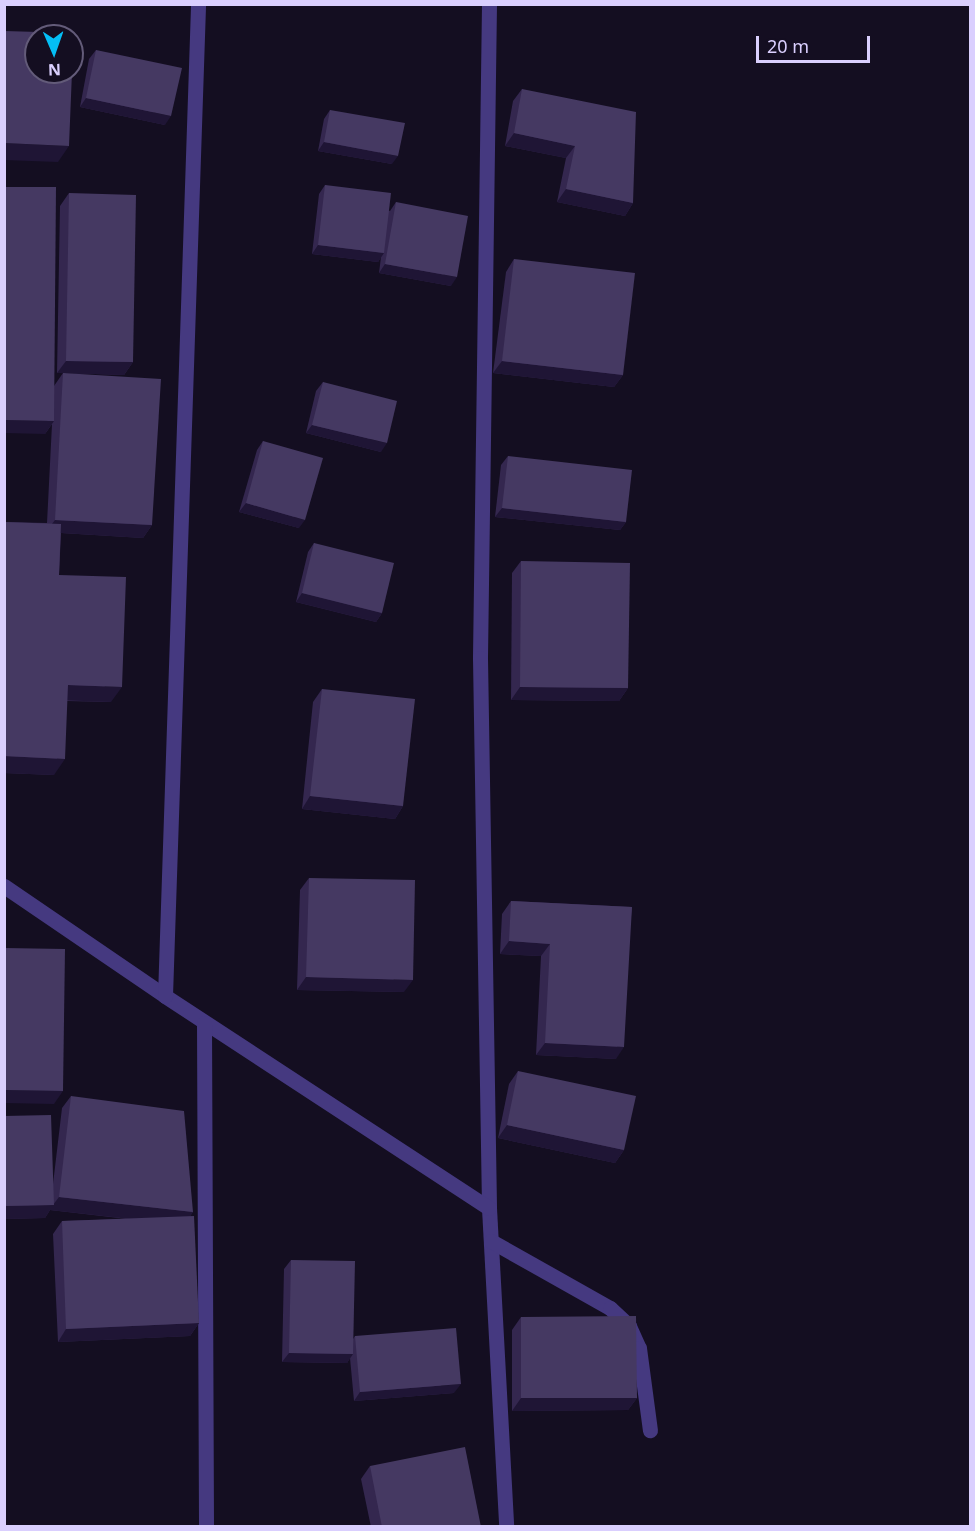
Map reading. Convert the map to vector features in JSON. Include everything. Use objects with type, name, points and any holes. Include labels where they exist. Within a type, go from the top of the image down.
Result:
[{"type":"street","points":[[165,996],[198,4]]},
{"type":"street","points":[[489,4],[480,658],[489,1208],[506,1527]]},
{"type":"street","points":[[4,886],[204,1023],[489,1208]]},
{"type":"street","points":[[204,1023],[206,1527]]},
{"type":"street","points":[[491,1241],[610,1308],[629,1326],[639,1348],[650,1430]]},
{"type":"building","points":[[4,31],[24,32],[24,84],[72,84],[69,146],[4,143]]},
{"type":"building","points":[[96,50],[182,68],[171,116],[86,98]]},
{"type":"building","points":[[522,89],[636,112],[633,203],[566,189],[575,146],[514,133]]},
{"type":"building","points":[[330,110],[405,123],[398,156],[324,142]]},
{"type":"building","points":[[325,185],[391,193],[384,253],[318,245]]},
{"type":"building","points":[[5,187],[56,187],[54,421],[4,420]]},
{"type":"building","points":[[69,193],[136,195],[133,362],[66,361]]},
{"type":"building","points":[[396,202],[468,216],[457,277],[385,264]]},
{"type":"building","points":[[514,259],[635,273],[623,375],[502,361]]},
{"type":"building","points":[[63,373],[161,379],[152,525],[55,520]]},
{"type":"building","points":[[323,382],[397,401],[387,443],[312,425]]},
{"type":"building","points":[[263,441],[323,458],[305,520],[246,503]]},
{"type":"building","points":[[508,456],[632,470],[626,522],[502,508]]},
{"type":"building","points":[[4,522],[61,524],[59,575],[126,577],[122,687],[68,685],[65,759],[4,756]]},
{"type":"building","points":[[314,543],[394,563],[382,613],[302,593]]},
{"type":"building","points":[[521,561],[630,563],[628,688],[520,687]]},
{"type":"building","points":[[322,689],[415,699],[403,806],[310,796]]},
{"type":"building","points":[[309,878],[415,880],[413,980],[306,977]]},
{"type":"building","points":[[511,901],[632,907],[624,1047],[545,1043],[550,944],[509,941]]},
{"type":"building","points":[[4,948],[65,949],[63,1091],[4,1090]]},
{"type":"building","points":[[518,1071],[636,1096],[624,1150],[507,1125]]},
{"type":"building","points":[[71,1096],[184,1111],[193,1212],[59,1197]]},
{"type":"building","points":[[51,1115],[54,1205],[4,1206],[4,1116]]},
{"type":"building","points":[[194,1216],[199,1323],[66,1329],[62,1221]]},
{"type":"building","points":[[291,1260],[355,1261],[353,1354],[289,1353]]},
{"type":"building","points":[[636,1316],[637,1398],[521,1398],[521,1317]]},
{"type":"building","points":[[456,1328],[461,1384],[360,1392],[355,1336]]},
{"type":"building","points":[[465,1447],[481,1527],[382,1527],[370,1466]]}]
